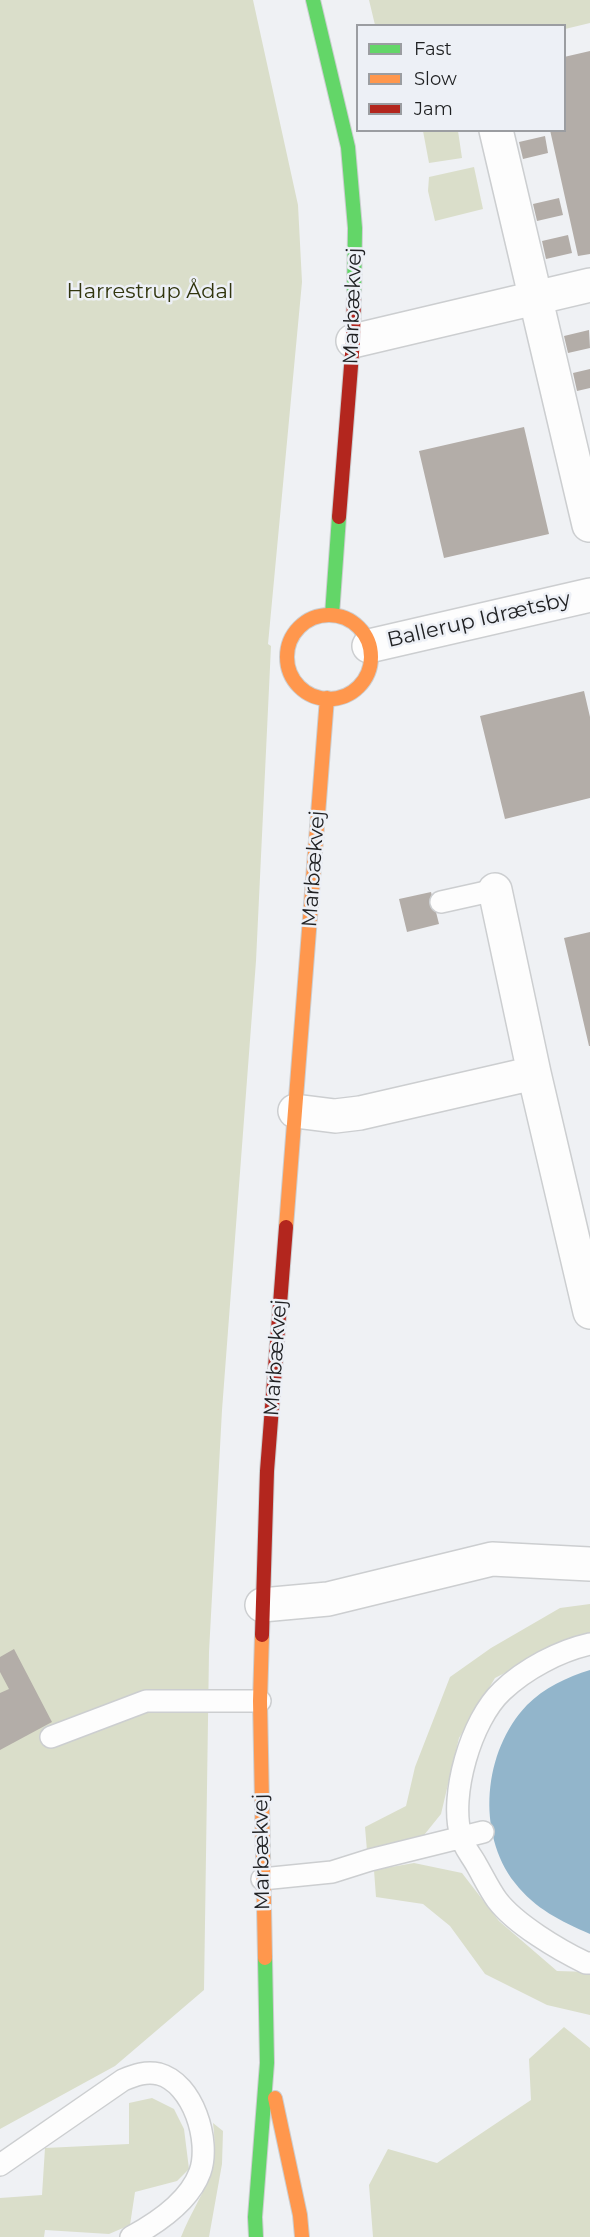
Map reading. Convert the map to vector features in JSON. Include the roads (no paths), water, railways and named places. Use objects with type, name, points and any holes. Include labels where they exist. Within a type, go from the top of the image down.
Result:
[{"type":"street","name":"Marbækvej","points":[[313,0],[348,147],[355,228],[353,341],[332,615]]},
{"type":"street","points":[[496,132],[589,525]]},
{"type":"street","points":[[353,341],[590,285]]},
{"type":"street","name":"Ballerup Idrætsby","points":[[369,645],[590,595]]},
{"type":"street","points":[[332,615],[348,620],[358,626],[369,645],[370,660],[367,675],[358,687],[344,696],[327,698],[312,695],[300,688],[290,674],[286,656],[290,640],[300,626],[315,617],[332,615]]},
{"type":"street","name":"Marbækvej","points":[[256,2237],[255,2217],[267,2062],[260,1701],[267,1471],[327,698]]},
{"type":"street","points":[[495,890],[534,1073],[590,1312]]},
{"type":"street","points":[[295,1111],[335,1116],[360,1113],[534,1073]]},
{"type":"street","points":[[262,1605],[328,1599],[492,1559],[590,1564]]},
{"type":"street","name":"Marbækvej","points":[[267,2062],[300,2215],[302,2237]]},
{"type":"lane","points":[[441,902],[495,890]]},
{"type":"lane","points":[[590,1644],[572,1648],[528,1670],[500,1692],[474,1734],[463,1767],[456,1806],[461,1838],[497,1901],[550,1946],[590,1963]]},
{"type":"lane","points":[[51,1737],[146,1701],[260,1701]]},
{"type":"lane","points":[[262,1879],[332,1872],[483,1832]]},
{"type":"lane","points":[[0,2165],[123,2080],[141,2073],[160,2074],[176,2085],[198,2114],[202,2141],[200,2171],[185,2196],[155,2224],[131,2237]]},
{"type":"water","points":[[590,1670],[590,1934],[540,1907],[515,1883],[494,1841],[490,1817],[490,1792],[501,1745],[512,1724],[527,1705],[556,1684]]},
{"type":"park label","name":"Harrestrup Ådal","points":[[150,292]]}]
